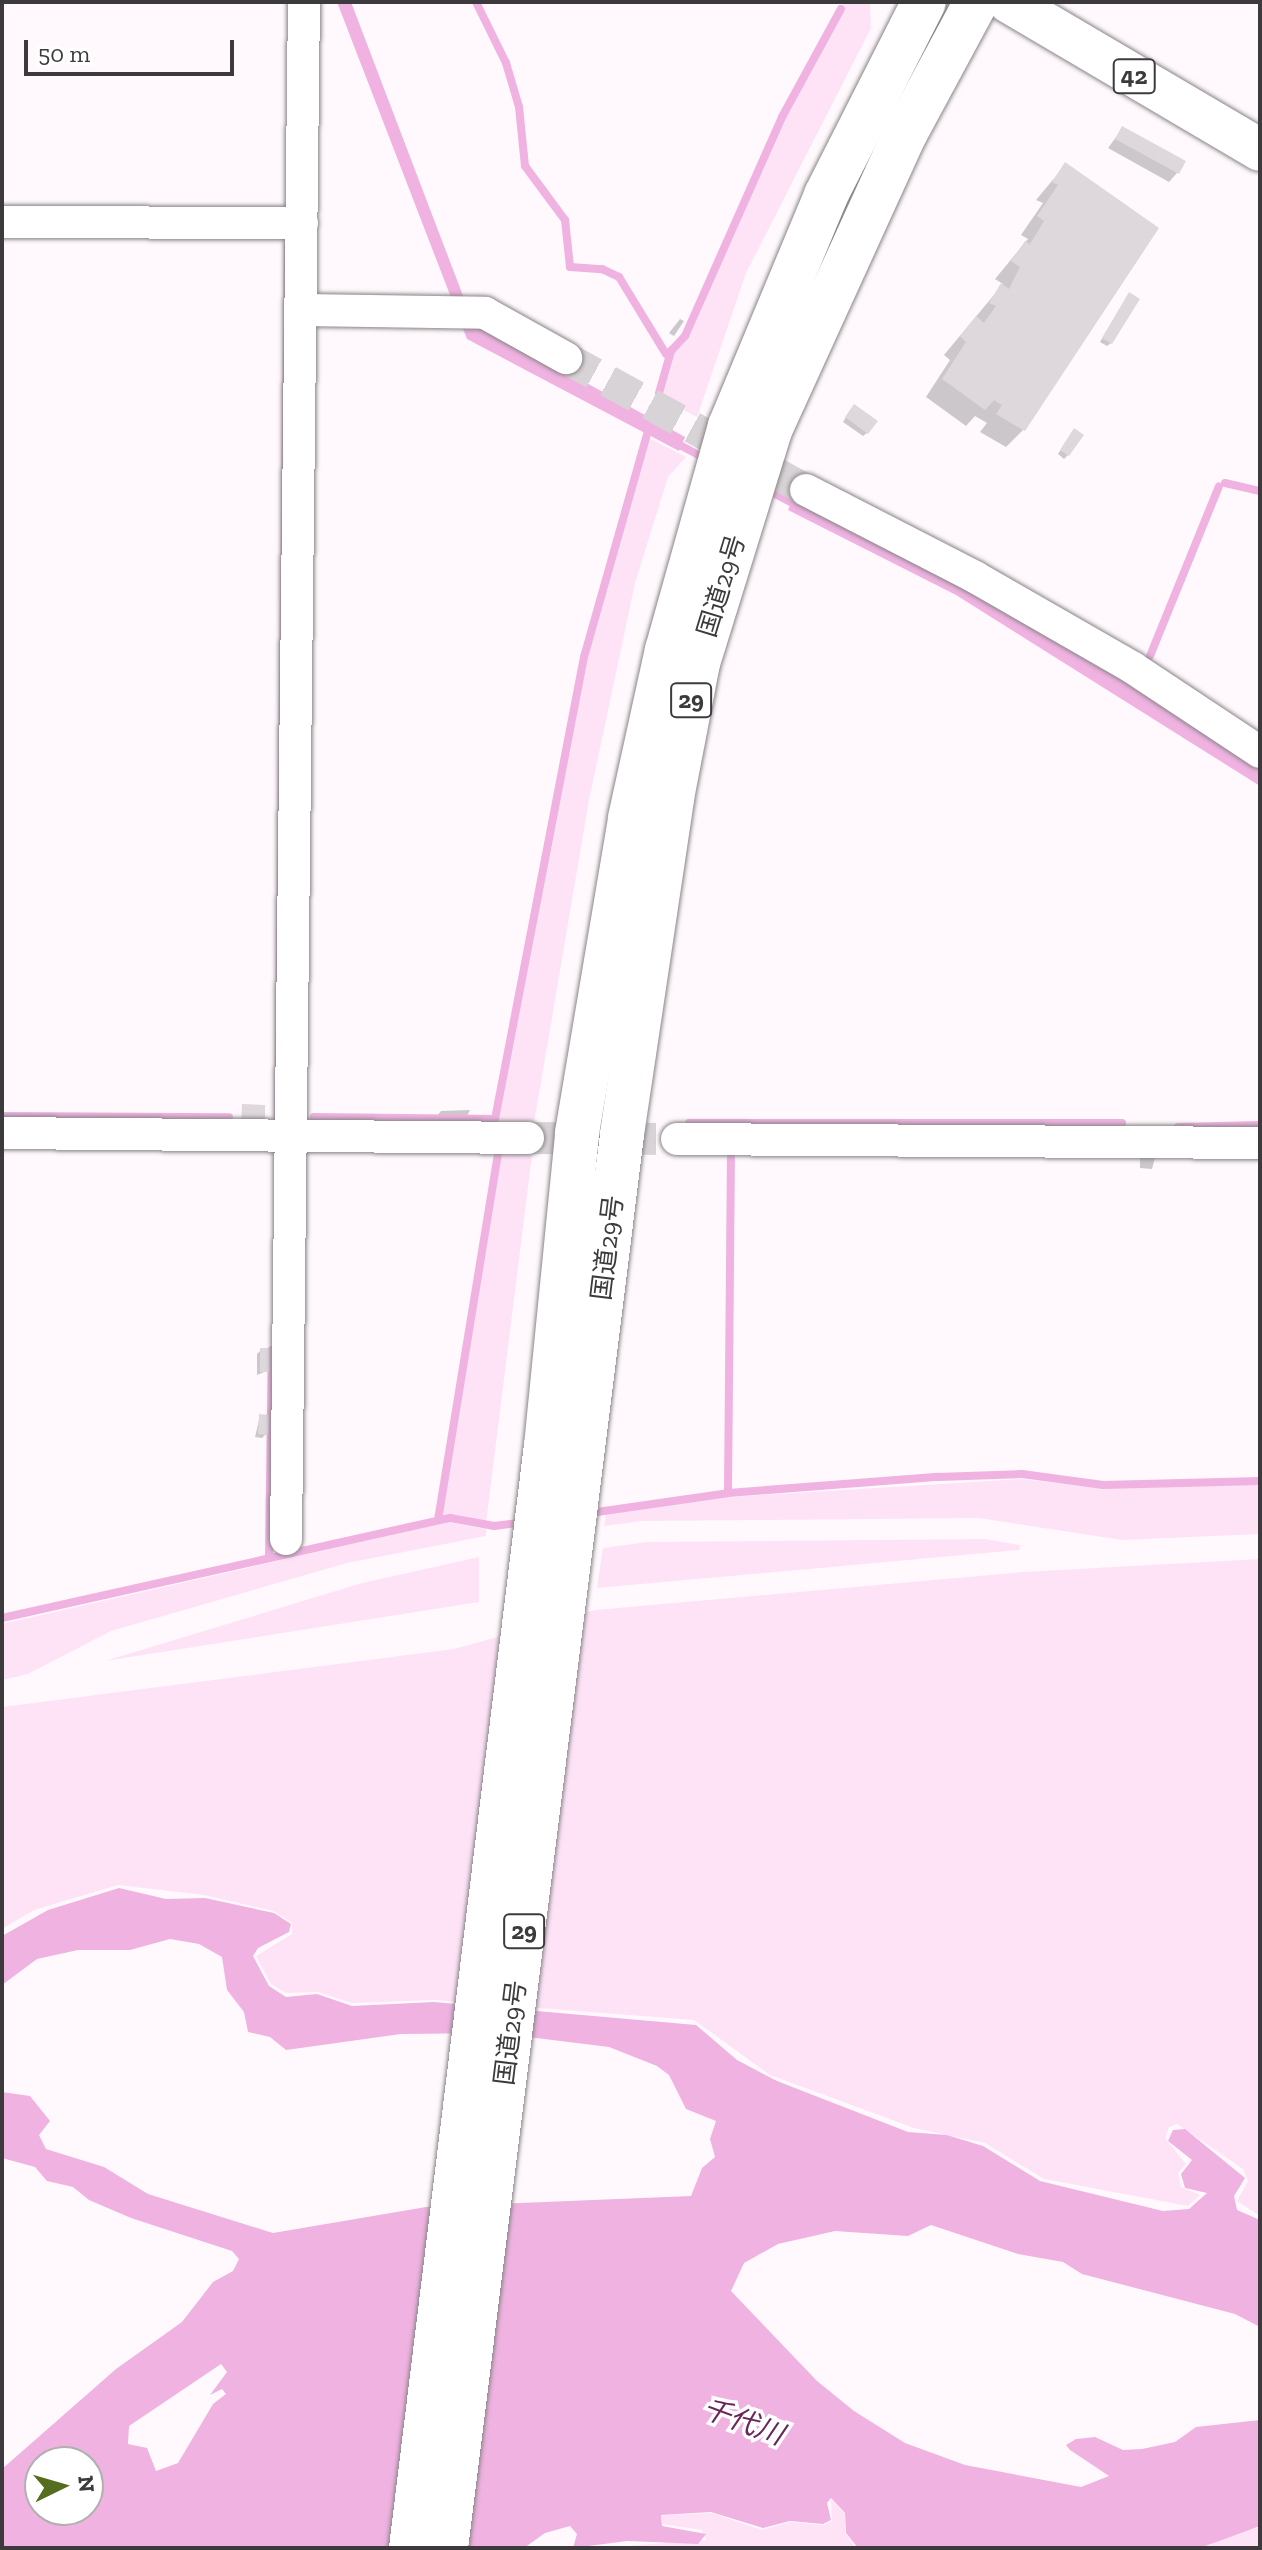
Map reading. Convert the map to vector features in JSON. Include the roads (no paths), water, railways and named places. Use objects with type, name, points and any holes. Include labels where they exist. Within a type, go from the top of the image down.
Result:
[{"type":"highway","name":"国道29号","points":[[446,2548],[565,1447],[577,1133],[630,818],[667,650],[730,426],[826,195],[924,2]]},
{"type":"highway","name":"国道29号","points":[[411,2548],[467,2089],[565,1447],[624,1118],[698,663],[770,430],[905,134],[976,2]]},
{"type":"highway","name":"29","points":[[383,2548],[441,2143],[467,2089]]},
{"type":"highway","name":"29","points":[[456,2548],[463,2412]]},
{"type":"main road","name":"42","points":[[1009,2],[1260,150]]},
{"type":"street","points":[[286,1539],[303,310],[304,2]]},
{"type":"street","points":[[2,222],[302,223]]},
{"type":"street","points":[[303,310],[485,313],[566,358]]},
{"type":"street","points":[[806,490],[988,585],[1133,668],[1260,752]]},
{"type":"street","points":[[2,1133],[528,1138]]},
{"type":"street","points":[[677,1139],[1260,1143]]},
{"type":"water","points":[[337,2],[351,2],[465,301],[479,324],[685,437],[679,451],[467,339]]},
{"type":"water","points":[[289,243],[280,1124],[274,1123],[284,244]]},
{"type":"water","points":[[795,494],[959,575],[1260,764],[1260,786],[956,595],[788,510]]},
{"type":"water","name":"千代川","points":[[119,1888],[166,1899],[205,1898],[274,1913],[291,1924],[289,1932],[258,1948],[253,1956],[269,1986],[286,1997],[317,1994],[352,2006],[434,2002],[696,2025],[737,2060],[777,2081],[908,2132],[947,2135],[983,2146],[1040,2181],[1163,2211],[1189,2209],[1207,2193],[1185,2188],[1181,2174],[1192,2160],[1168,2141],[1173,2130],[1185,2129],[1245,2178],[1234,2196],[1237,2210],[1260,2220],[1260,2327],[1235,2314],[1082,2274],[1063,2262],[1018,2254],[931,2225],[908,2236],[835,2231],[778,2244],[744,2263],[731,2291],[817,2381],[854,2411],[905,2443],[965,2465],[1081,2487],[1109,2476],[1070,2450],[1066,2445],[1076,2439],[1095,2437],[1123,2450],[1142,2449],[1175,2442],[1196,2427],[1260,2420],[1260,2526],[1200,2548],[858,2548],[846,2533],[845,2513],[831,2498],[827,2503],[831,2520],[823,2524],[790,2521],[763,2528],[711,2512],[661,2515],[662,2526],[706,2534],[698,2544],[627,2541],[573,2548],[577,2534],[570,2526],[545,2533],[524,2548],[2,2548],[2,2469],[24,2450],[24,2526],[104,2526],[104,2446],[28,2446],[116,2369],[182,2322],[213,2282],[233,2271],[239,2259],[232,2251],[131,2218],[89,2200],[73,2187],[47,2181],[35,2167],[2,2158],[2,2092],[30,2096],[50,2121],[39,2135],[46,2149],[104,2167],[148,2194],[273,2233],[426,2207],[691,2196],[702,2168],[715,2157],[710,2139],[716,2121],[686,2109],[669,2075],[657,2066],[609,2047],[495,2033],[401,2034],[286,2050],[270,2037],[248,2032],[244,2012],[227,1990],[222,1957],[199,1944],[170,1939],[130,1950],[78,1950],[37,1959],[2,1985],[2,1936],[48,1910]],"holes":[[[221,2364],[227,2372],[210,2395],[222,2389],[226,2394],[213,2404],[178,2463],[156,2471],[147,2448],[128,2444],[129,2426]]]},
{"type":"waterway","points":[[476,2],[506,63],[519,107],[525,166],[565,220],[570,267],[602,269],[619,277],[666,354]]},
{"type":"waterway","points":[[659,393],[671,351],[685,336],[782,117],[841,9]]},
{"type":"waterway","points":[[314,1117],[495,1119],[584,657],[649,428]]},
{"type":"waterway","points":[[674,442],[708,460]]},
{"type":"waterway","points":[[1225,483],[1260,491]]},
{"type":"waterway","points":[[1150,656],[1219,486]]},
{"type":"waterway","points":[[766,489],[800,507]]},
{"type":"waterway","points":[[2,1116],[229,1117]]},
{"type":"waterway","points":[[689,1123],[1122,1123]]},
{"type":"waterway","points":[[1178,1127],[1260,1125]]},
{"type":"waterway","points":[[438,1520],[499,1148]]},
{"type":"waterway","points":[[728,1493],[731,1154]]},
{"type":"waterway","points":[[269,1556],[272,1350]]},
{"type":"waterway","points":[[590,1513],[728,1493],[938,1477],[1022,1474],[1103,1485],[1260,1481]]},
{"type":"waterway","points":[[2,1618],[450,1518],[494,1526],[525,1522]]},
{"type":"tunnel","points":[[566,358],[806,490]]},
{"type":"tunnel","points":[[528,1138],[677,1139]]}]
